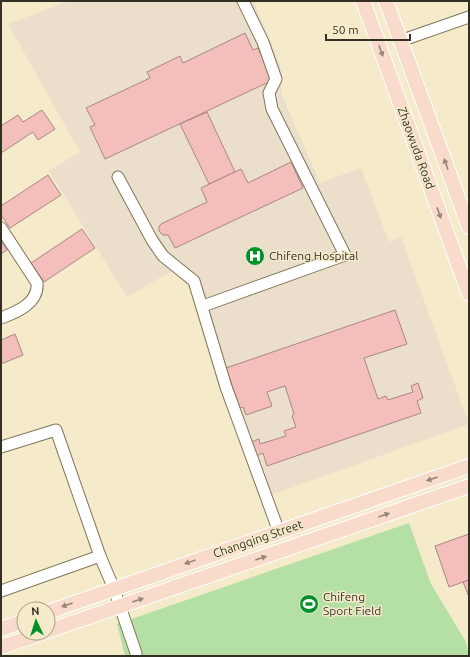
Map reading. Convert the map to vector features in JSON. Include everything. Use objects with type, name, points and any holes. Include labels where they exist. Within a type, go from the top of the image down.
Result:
[{"type":"main road","name":"Zhaowuda Road","points":[[362,1],[469,294]]},
{"type":"main road","name":"Zhaowuda Road","points":[[386,1],[469,227]]},
{"type":"main road","name":"Changqing Street","points":[[56,609],[469,466]]},
{"type":"main road","name":"Changqing Street","points":[[56,628],[469,486]]},
{"type":"main road","points":[[1,629],[16,624]]},
{"type":"main road","points":[[1,648],[21,641]]},
{"type":"street","points":[[203,306],[345,255],[272,109],[269,92],[276,79],[262,42],[243,1]]},
{"type":"street","points":[[400,41],[469,17]]},
{"type":"street","points":[[118,177],[152,240],[163,256],[194,281],[203,306],[226,387],[279,532]]},
{"type":"street","points":[[1,228],[37,283],[38,290],[28,304],[1,318]]},
{"type":"street","points":[[1,448],[56,430],[100,556],[114,589],[136,656]]},
{"type":"street","points":[[1,591],[100,556]]},
{"type":"shaded area","name":"Chifeng Hospital","points":[[69,1],[254,1],[280,65],[282,95],[320,183],[361,168],[389,242],[401,237],[469,424],[260,499],[192,292],[182,274],[172,271],[127,297],[49,171],[80,152],[8,24]]},
{"type":"green space","name":"Chifeng Sport Field","points":[[409,523],[431,584],[466,642],[469,656],[125,656],[117,624]]},
{"type":"building","points":[[245,33],[253,50],[258,48],[273,80],[105,159],[90,127],[95,125],[86,108],[150,78],[147,72],[180,56],[183,63]]},
{"type":"building","points":[[42,110],[55,129],[38,140],[33,132],[1,153],[1,126],[18,115],[23,122]]},
{"type":"building","points":[[207,112],[235,172],[209,184],[180,124]]},
{"type":"building","points":[[291,162],[303,188],[175,248],[168,235],[163,235],[159,231],[161,224],[207,202],[201,188],[241,169],[248,183]]},
{"type":"building","points":[[48,175],[61,195],[10,228],[1,215],[1,206]]},
{"type":"building","points":[[82,229],[95,248],[44,282],[31,263]]},
{"type":"building","points":[[1,241],[7,250],[1,254]]},
{"type":"building","points":[[395,310],[407,344],[364,358],[378,399],[386,396],[388,400],[413,392],[411,386],[418,383],[423,398],[417,401],[421,413],[267,466],[263,453],[256,456],[251,442],[259,439],[260,444],[286,436],[284,431],[296,427],[292,416],[294,414],[285,386],[267,392],[272,406],[246,415],[243,407],[240,408],[226,368]]},
{"type":"building","points":[[15,334],[23,355],[1,364],[1,340]]},
{"type":"building","points":[[469,534],[469,580],[449,587],[435,546]]},
{"type":"building","points":[[469,580],[469,597],[463,582]]},
{"type":"place","name":"Chifeng Hospital","points":[[255,256]]},
{"type":"place","name":"Chifeng Sport Field","points":[[309,604]]}]
